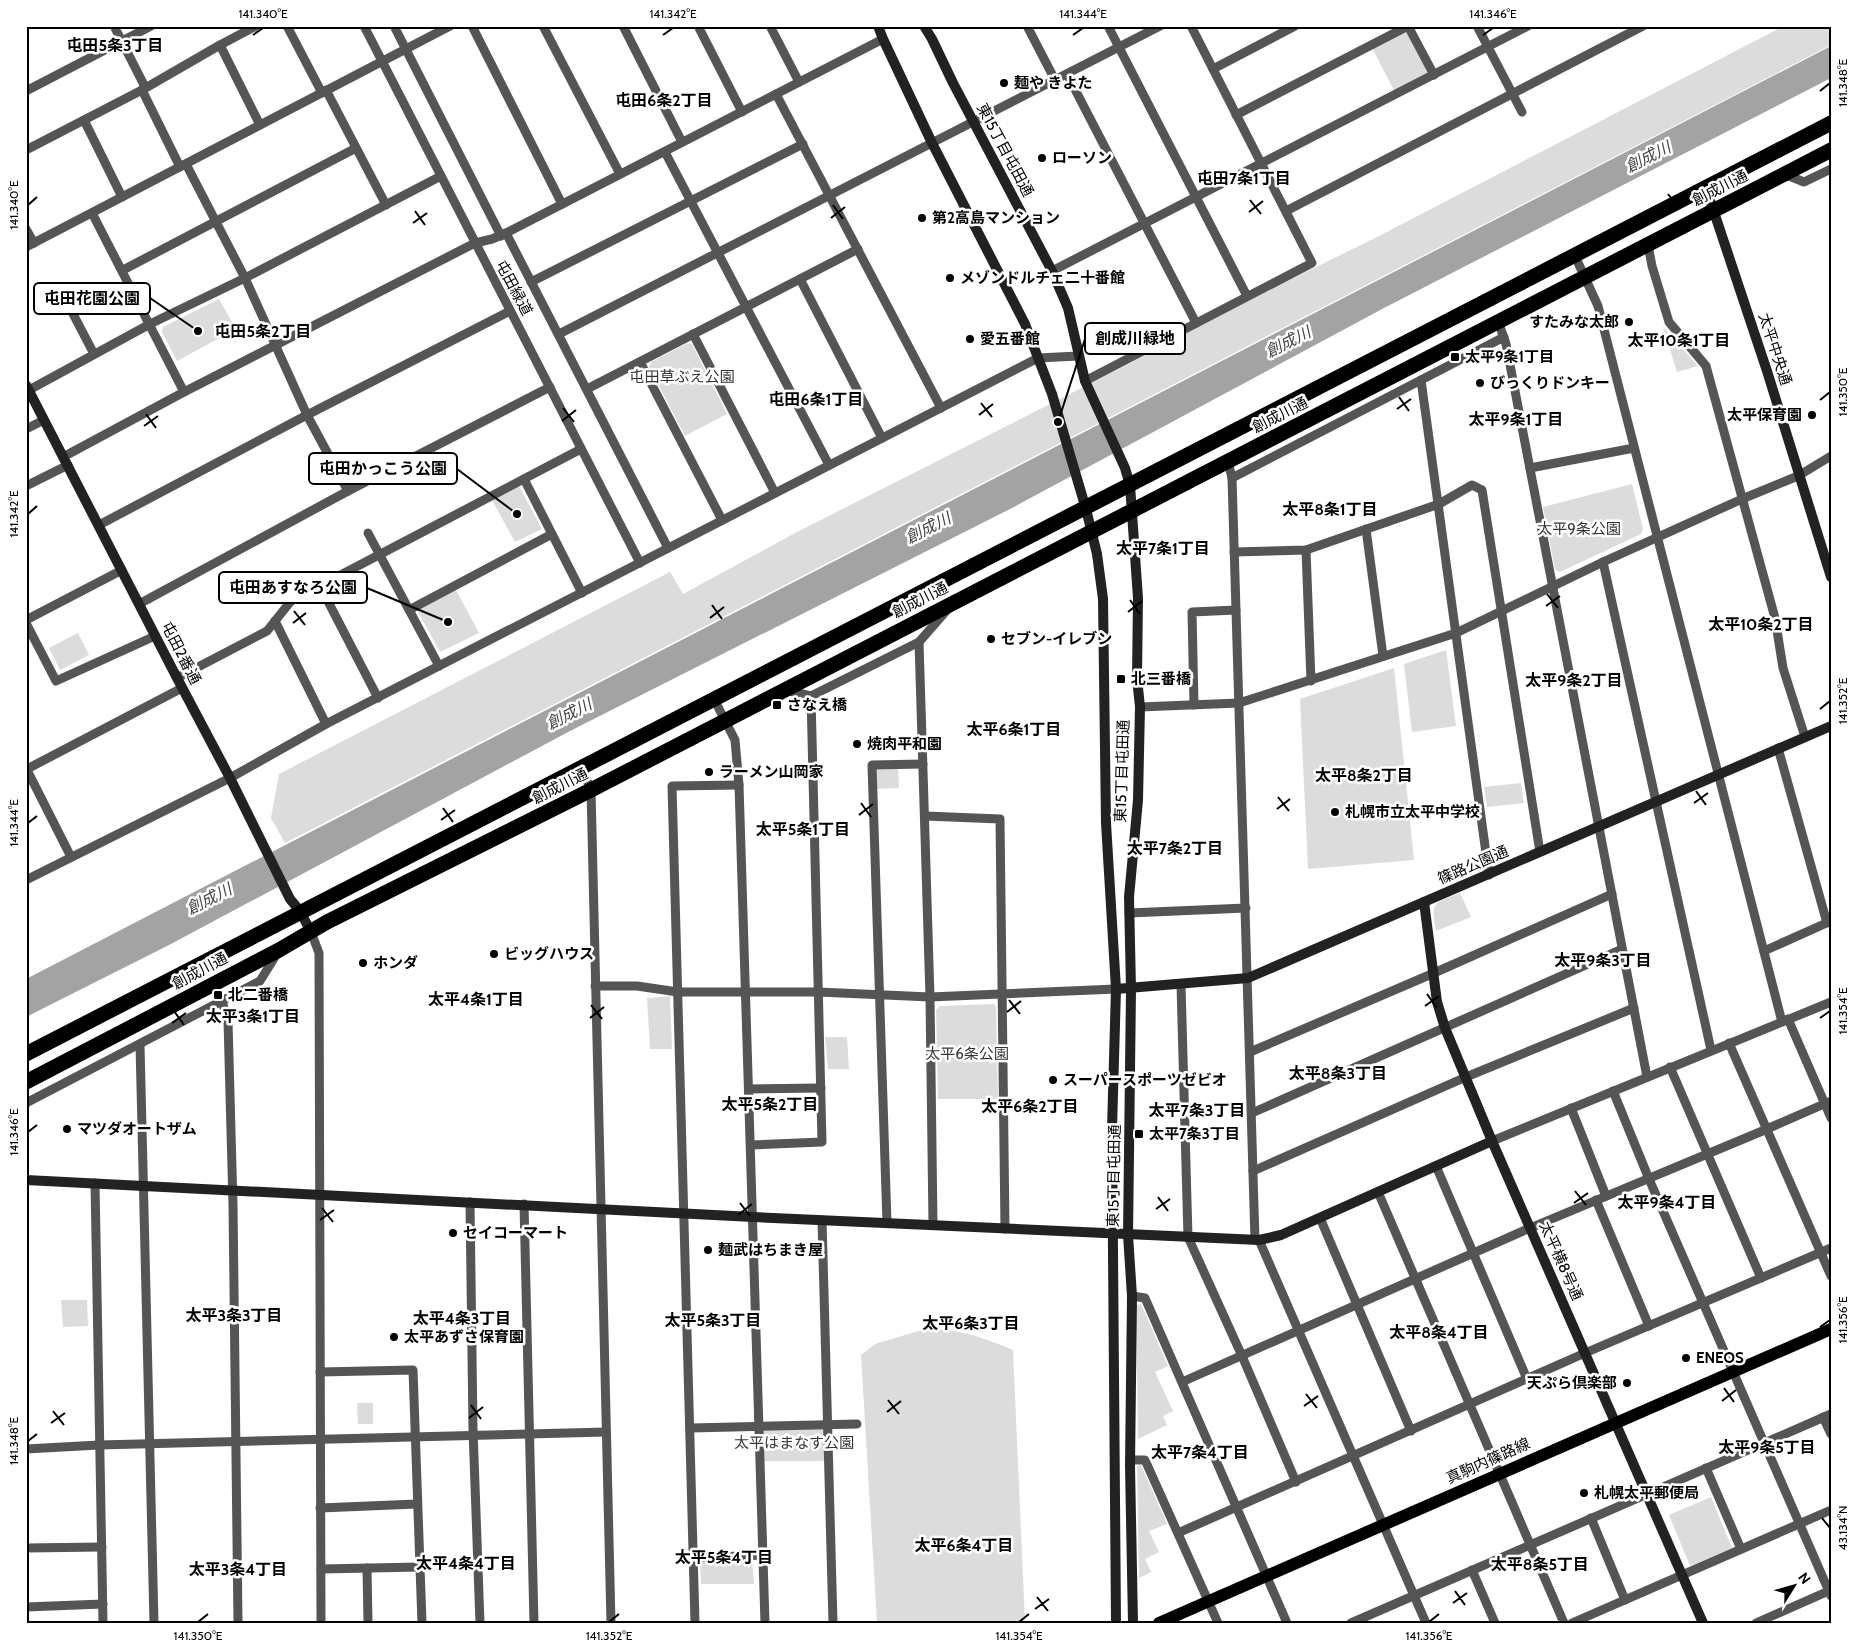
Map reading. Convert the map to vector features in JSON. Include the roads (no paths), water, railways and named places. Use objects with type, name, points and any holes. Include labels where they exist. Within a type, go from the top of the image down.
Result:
[{"type":"highway","name":"創成川通","points":[[26,1054],[300,911],[1086,509],[1831,123]]},
{"type":"highway","name":"創成川通","points":[[26,1082],[279,950],[327,922],[591,790],[1831,150]]},
{"type":"main road","name":"真駒内篠路線","points":[[1159,1623],[1831,1330]]},
{"type":"street","points":[[114,26],[183,165],[216,222],[245,278],[277,345],[307,415],[348,490]]},
{"type":"street","points":[[26,91],[151,26]]},
{"type":"street","points":[[26,150],[144,89],[256,26]]},
{"type":"street","points":[[288,26],[386,205]]},
{"type":"street","name":"屯田緑道","points":[[364,26],[640,563]]},
{"type":"street","points":[[394,26],[503,234],[531,282],[668,548]]},
{"type":"street","points":[[26,229],[30,245],[450,26]]},
{"type":"street","points":[[472,26],[562,204]]},
{"type":"street","points":[[543,26],[620,174]]},
{"type":"street","points":[[623,26],[682,142]]},
{"type":"street","points":[[698,26],[742,112]]},
{"type":"street","points":[[770,26],[799,82]]},
{"type":"street","name":"東15丁目屯田通","points":[[878,26],[882,39],[932,143],[1025,324],[1064,431],[1092,531],[1100,575],[1106,823],[1116,989],[1112,1129],[1116,1623]]},
{"type":"street","name":"東15丁目屯田通","points":[[924,26],[1052,271],[1068,308],[1085,381],[1125,468],[1130,486],[1138,598],[1137,678],[1140,707],[1138,800],[1129,897],[1131,989],[1128,1234],[1132,1296],[1130,1460],[1133,1623]]},
{"type":"street","points":[[1027,26],[1054,80]]},
{"type":"street","points":[[1108,26],[1247,296]]},
{"type":"street","points":[[558,334],[828,194],[1160,26]]},
{"type":"street","points":[[1085,381],[1312,263],[1191,26]]},
{"type":"street","points":[[1213,69],[1295,26]]},
{"type":"street","points":[[1236,115],[1408,26],[1434,75]]},
{"type":"street","points":[[1477,26],[1522,112]]},
{"type":"street","points":[[1052,271],[1528,26]]},
{"type":"street","points":[[1286,211],[1644,26]]},
{"type":"street","points":[[26,486],[184,392],[475,243],[503,234],[882,39]]},
{"type":"street","points":[[220,45],[260,125]]},
{"type":"street","points":[[1067,74],[1196,323]]},
{"type":"street","points":[[776,94],[941,408]]},
{"type":"street","points":[[84,120],[122,197]]},
{"type":"street","points":[[531,282],[803,144]]},
{"type":"street","points":[[123,270],[356,148]]},
{"type":"street","points":[[665,152],[829,465]]},
{"type":"street","points":[[1784,174],[1804,182],[1831,169]]},
{"type":"street","points":[[28,387],[150,324],[245,278],[441,176]]},
{"type":"street","name":"太平中央通","points":[[1706,188],[1767,371],[1798,476],[1831,577]]},
{"type":"street","points":[[92,212],[184,392]]},
{"type":"street","points":[[1648,245],[1652,266],[1669,322],[1706,366],[1775,618],[1783,668],[1805,737]]},
{"type":"street","points":[[587,389],[858,249]]},
{"type":"street","points":[[1575,256],[1598,306],[1764,951],[1785,1020],[1828,1102],[1831,1118]]},
{"type":"street","points":[[800,279],[882,438]]},
{"type":"street","points":[[71,310],[94,354]]},
{"type":"street","points":[[99,525],[307,415],[510,311]]},
{"type":"street","points":[[1498,321],[1504,337],[1530,468],[1647,1077]]},
{"type":"street","points":[[693,334],[775,493]]},
{"type":"street","points":[[1232,478],[1504,337]]},
{"type":"street","points":[[26,880],[230,778],[326,724],[1038,358],[1078,356]]},
{"type":"street","points":[[640,362],[722,520]]},
{"type":"street","points":[[1421,380],[1489,875]]},
{"type":"street","name":"屯田2番通","points":[[28,387],[179,683],[230,778],[290,899],[300,911],[311,932]]},
{"type":"street","points":[[139,604],[348,490],[550,387]]},
{"type":"street","points":[[26,429],[44,420]]},
{"type":"street","points":[[1530,468],[1634,448]]},
{"type":"street","points":[[71,857],[27,768],[179,683],[267,631],[291,601],[581,449]]},
{"type":"street","points":[[1140,707],[1239,703],[1456,633],[1603,562],[1742,499],[1798,476],[1831,456]]},
{"type":"street","points":[[1228,461],[1232,478],[1253,1171],[1257,1240],[1299,1331],[1426,1623]]},
{"type":"street","points":[[524,479],[582,593]]},
{"type":"street","points":[[1234,552],[1306,550],[1439,504],[1472,485],[1482,490],[1540,852]]},
{"type":"street","points":[[1366,529],[1383,656]]},
{"type":"street","points":[[368,533],[439,666]]},
{"type":"street","points":[[409,610],[552,534]]},
{"type":"street","points":[[1306,550],[1311,681]]},
{"type":"street","points":[[1603,562],[1711,1050]]},
{"type":"street","points":[[122,570],[26,621],[56,681],[155,636]]},
{"type":"street","points":[[320,586],[378,698]]},
{"type":"street","points":[[784,690],[811,696],[919,642],[954,602]]},
{"type":"street","points":[[1194,706],[1192,612],[1236,610]]},
{"type":"street","points":[[275,622],[326,724]]},
{"type":"street","points":[[919,642],[930,998],[933,1226]]},
{"type":"street","points":[[751,1145],[822,1142],[811,696]]},
{"type":"street","points":[[714,699],[735,740],[739,785],[747,992],[765,1623]]},
{"type":"street","name":"篠路公園通","points":[[1116,989],[1248,978],[1831,726]]},
{"type":"street","points":[[1764,951],[1829,922],[1778,748]]},
{"type":"street","points":[[887,1223],[872,765],[923,764]]},
{"type":"street","points":[[581,767],[591,790],[611,1623]]},
{"type":"street","points":[[695,1623],[672,786],[739,785]]},
{"type":"street","points":[[925,816],[1000,818],[1004,1229]]},
{"type":"street","points":[[1250,1052],[1612,894]]},
{"type":"street","name":"太平横8号通","points":[[1424,902],[1437,1002],[1445,1028],[1492,1141],[1703,1623]]},
{"type":"street","points":[[1129,913],[1246,908]]},
{"type":"street","points":[[311,932],[319,953],[320,1372],[322,1440],[320,1508],[321,1623]]},
{"type":"street","points":[[1252,1113],[1622,949]]},
{"type":"street","points":[[26,1103],[260,981],[279,950]]},
{"type":"street","points":[[1181,985],[1188,1237],[1296,1482]]},
{"type":"street","points":[[596,986],[637,986],[678,992],[818,992],[930,998],[1116,989]]},
{"type":"street","points":[[222,1001],[228,1021],[238,1623]]},
{"type":"street","points":[[26,1180],[933,1226],[1257,1240],[1281,1235],[1492,1141],[1831,1002]]},
{"type":"street","points":[[1253,1171],[1466,1077],[1634,1008]]},
{"type":"street","points":[[1729,1043],[1831,1276]]},
{"type":"street","points":[[140,1045],[154,1623]]},
{"type":"street","points":[[1670,1067],[1761,1278]]},
{"type":"street","points":[[749,1090],[821,1088]]},
{"type":"street","points":[[1613,1091],[1763,1443],[1830,1592],[1770,1620],[1756,1623]]},
{"type":"street","points":[[1182,1382],[1530,1228],[1828,1102]]},
{"type":"street","points":[[1571,1108],[1606,1196]]},
{"type":"street","points":[[1436,1166],[1527,1379]]},
{"type":"street","points":[[95,1183],[103,1623]]},
{"type":"street","points":[[1378,1192],[1564,1623]]},
{"type":"street","points":[[1596,1200],[1649,1326]]},
{"type":"street","points":[[470,1202],[474,1436],[480,1623]]},
{"type":"street","points":[[524,1204],[534,1623]]},
{"type":"street","points":[[1320,1218],[1411,1431]]},
{"type":"street","points":[[822,1220],[832,1623]]},
{"type":"street","points":[[1178,1533],[1585,1353],[1831,1248]]},
{"type":"street","points":[[1132,1296],[1145,1298],[1287,1623]]},
{"type":"street","points":[[320,1372],[413,1370],[422,1623]]},
{"type":"street","points":[[1356,1622],[1827,1415],[1831,1434]]},
{"type":"street","points":[[691,1428],[857,1424]]},
{"type":"street","points":[[26,1449],[606,1432]]},
{"type":"street","points":[[1130,1460],[1145,1460],[1218,1623]]},
{"type":"street","points":[[1706,1468],[1741,1549]]},
{"type":"street","points":[[320,1508],[417,1504]]},
{"type":"street","points":[[1572,1623],[1831,1510]]},
{"type":"street","points":[[1591,1518],[1625,1600]]},
{"type":"street","points":[[26,1548],[102,1547]]},
{"type":"street","points":[[694,1558],[764,1555]]},
{"type":"street","points":[[321,1568],[420,1567]]},
{"type":"street","points":[[367,1568],[368,1623]]},
{"type":"street","points":[[1472,1570],[1495,1623]]},
{"type":"street","points":[[26,1607],[103,1604]]},
{"type":"water","name":"創成川","points":[[1831,46],[1831,78],[1384,308],[1010,509],[570,731],[169,945],[26,1017],[26,979]]},
{"type":"place","name":"麺や きよた","points":[[1004,83]]},
{"type":"place","name":"ローソン","points":[[1042,158]]},
{"type":"place","name":"第2高島マンション","points":[[922,218]]},
{"type":"place","name":"メゾンドルチェ二十番館","points":[[950,278]]},
{"type":"place","name":"すたみな太郎","points":[[1629,322]]},
{"type":"place","name":"屯田花園公園","points":[[198,331]]},
{"type":"place","name":"愛五番館","points":[[970,339]]},
{"type":"place","name":"太平9条1丁目","points":[[1455,357]]},
{"type":"place","name":"びっくりドンキー","points":[[1480,383]]},
{"type":"place","name":"太平保育園","points":[[1812,415]]},
{"type":"place","name":"創成川緑地","points":[[1058,422]]},
{"type":"place","name":"屯田かっこう公園","points":[[517,514]]},
{"type":"place","name":"屯田あすなろ公園","points":[[448,622]]},
{"type":"place","name":"セブン-イレブン","points":[[991,639]]},
{"type":"place","name":"北三番橋","points":[[1121,679]]},
{"type":"place","name":"さなえ橋","points":[[777,705]]},
{"type":"place","name":"焼肉平和園","points":[[857,744]]},
{"type":"place","name":"ラーメン山岡家","points":[[709,772]]},
{"type":"place","name":"札幌市立太平中学校","points":[[1335,812]]},
{"type":"place","name":"ビッグハウス","points":[[494,954]]},
{"type":"place","name":"ホンダ","points":[[363,963]]},
{"type":"place","name":"北二番橋","points":[[218,995]]},
{"type":"place","name":"スーパースポーツゼビオ","points":[[1053,1080]]},
{"type":"place","name":"マツダオートザム","points":[[67,1129]]},
{"type":"place","name":"太平7条3丁目","points":[[1139,1134]]},
{"type":"place","name":"セイコーマート","points":[[453,1233]]},
{"type":"place","name":"麺武はちまき屋","points":[[708,1250]]},
{"type":"place","name":"太平あずさ保育園","points":[[394,1337]]},
{"type":"place","name":"ENEOS","points":[[1686,1358]]},
{"type":"place","name":"天ぷら倶楽部","points":[[1627,1383]]},
{"type":"place","name":"札幌太平郵便局","points":[[1584,1493]]},
{"type":"district","name":"屯田5条3丁目","points":[[115,45]]},
{"type":"district","name":"屯田6条2丁目","points":[[664,100]]},
{"type":"district","name":"屯田7条1丁目","points":[[1244,178]]},
{"type":"district","name":"屯田5条2丁目","points":[[263,331]]},
{"type":"district","name":"太平10条1丁目","points":[[1679,340]]},
{"type":"district","name":"屯田6条1丁目","points":[[816,399]]},
{"type":"district","name":"太平9条1丁目","points":[[1516,419]]},
{"type":"district","name":"太平8条1丁目","points":[[1330,509]]},
{"type":"district","name":"太平7条1丁目","points":[[1163,548]]},
{"type":"district","name":"太平10条2丁目","points":[[1761,624]]},
{"type":"district","name":"太平9条2丁目","points":[[1574,680]]},
{"type":"district","name":"太平6条1丁目","points":[[1014,729]]},
{"type":"district","name":"太平8条2丁目","points":[[1364,775]]},
{"type":"district","name":"太平5条1丁目","points":[[803,829]]},
{"type":"district","name":"太平7条2丁目","points":[[1175,848]]},
{"type":"district","name":"太平9条3丁目","points":[[1603,960]]},
{"type":"district","name":"太平4条1丁目","points":[[476,999]]},
{"type":"district","name":"太平3条1丁目","points":[[253,1016]]},
{"type":"district","name":"太平8条3丁目","points":[[1338,1073]]},
{"type":"district","name":"太平5条2丁目","points":[[770,1104]]},
{"type":"district","name":"太平6条2丁目","points":[[1030,1106]]},
{"type":"district","name":"太平7条3丁目","points":[[1197,1110]]},
{"type":"district","name":"太平9条4丁目","points":[[1667,1202]]},
{"type":"district","name":"太平3条3丁目","points":[[234,1315]]},
{"type":"district","name":"太平4条3丁目","points":[[462,1318]]},
{"type":"district","name":"太平5条3丁目","points":[[713,1320]]},
{"type":"district","name":"太平6条3丁目","points":[[971,1323]]},
{"type":"district","name":"太平8条4丁目","points":[[1439,1332]]},
{"type":"district","name":"太平9条5丁目","points":[[1767,1447]]},
{"type":"district","name":"太平7条4丁目","points":[[1200,1452]]},
{"type":"district","name":"太平6条4丁目","points":[[964,1545]]},
{"type":"district","name":"太平5条4丁目","points":[[724,1557]]},
{"type":"district","name":"太平4条4丁目","points":[[466,1563]]},
{"type":"district","name":"太平8条5丁目","points":[[1540,1564]]},
{"type":"district","name":"太平3条4丁目","points":[[238,1569]]},
{"type":"park label","name":"屯田草ぶえ公園","points":[[682,377]]},
{"type":"park label","name":"太平9条公園","points":[[1579,529]]},
{"type":"park label","name":"太平6条公園","points":[[967,1054]]},
{"type":"park label","name":"太平はまなす公園","points":[[794,1443]]}]
